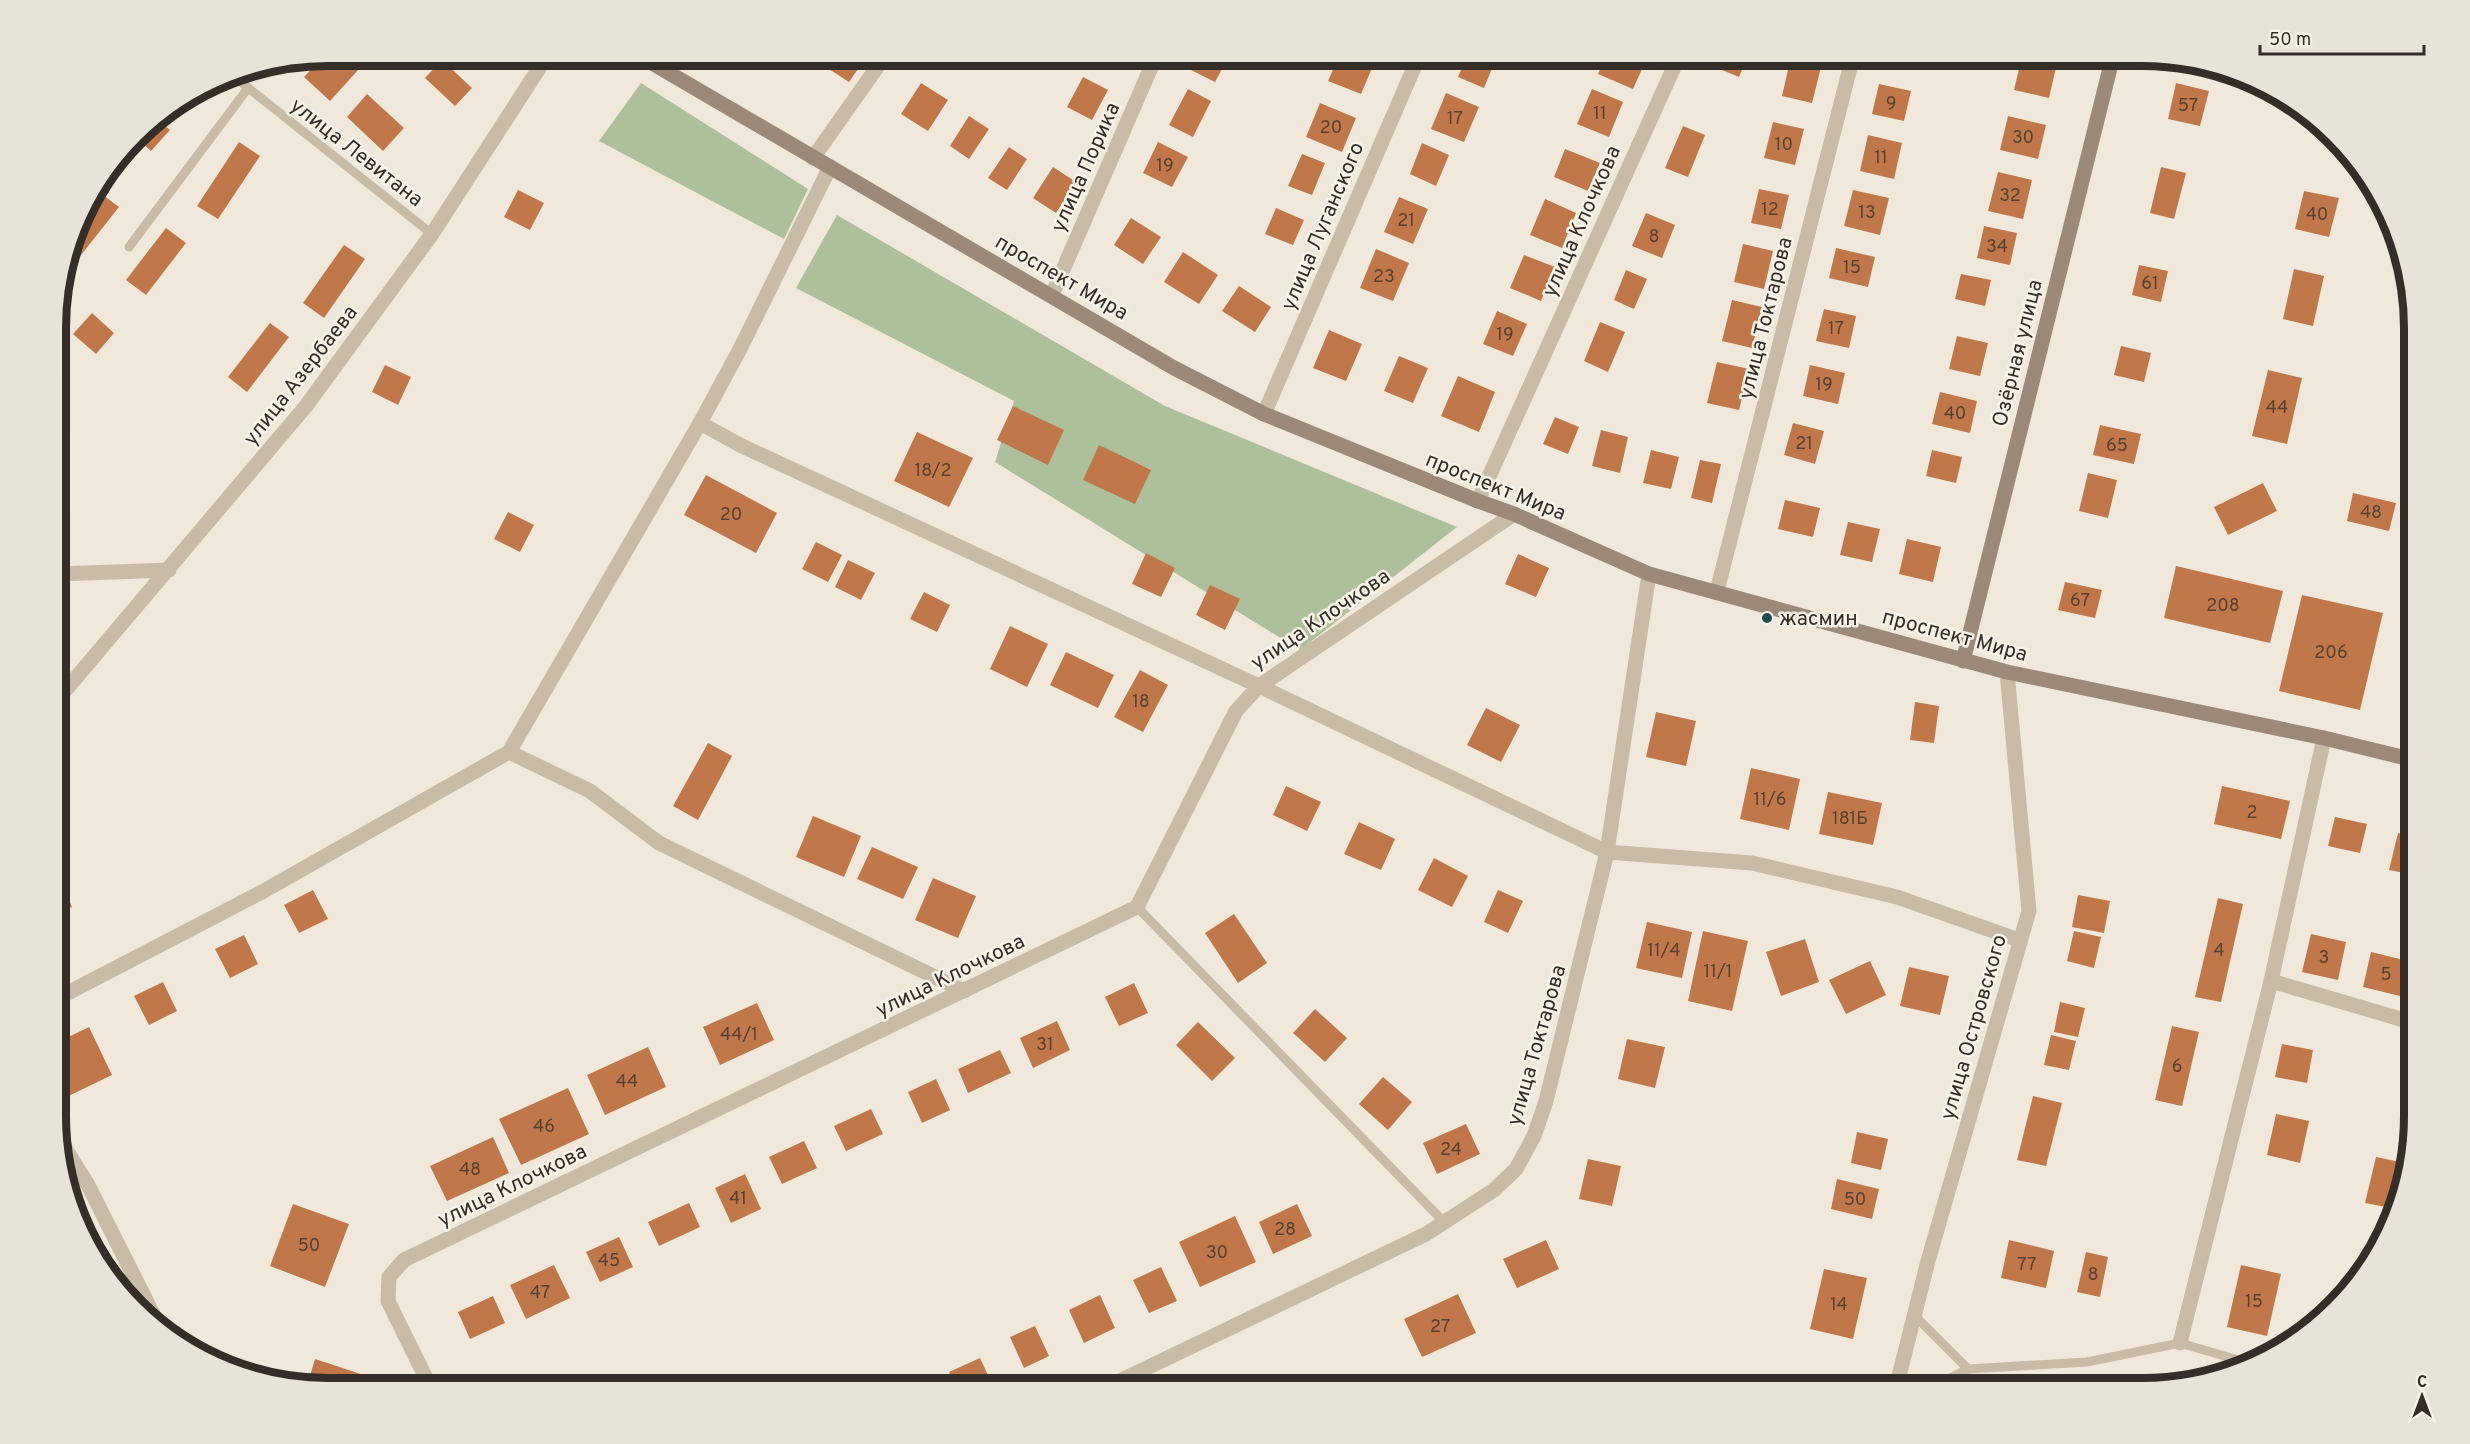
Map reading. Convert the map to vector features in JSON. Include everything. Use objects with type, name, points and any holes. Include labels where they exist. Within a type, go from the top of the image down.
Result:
[{"type":"main road","name":"проспект Мира","points":[[657,66],[1174,368],[1264,414],[1514,514],[1649,574],[2007,672],[2324,738],[2404,758]]},
{"type":"main road","name":"Озёрная улица","points":[[1963,661],[2111,66]]},
{"type":"street","name":"улица Азербаева","points":[[66,690],[306,406],[432,234],[541,66]]},
{"type":"street","points":[[813,158],[878,66]]},
{"type":"street","name":"улица Порика","points":[[1052,295],[1152,66]]},
{"type":"street","name":"улица Луганского","points":[[1264,414],[1415,66]]},
{"type":"street","name":"улица Клочкова","points":[[1478,501],[1674,66]]},
{"type":"street","name":"улица Токтарова","points":[[1717,591],[1850,66]]},
{"type":"street","points":[[66,994],[262,892],[509,752],[700,423],[741,347],[830,167]]},
{"type":"street","points":[[700,423],[740,445],[1258,686],[1607,852],[1752,863],[1897,897],[2019,940]]},
{"type":"street","name":"улица Клочкова","points":[[426,1378],[388,1301],[389,1277],[404,1260],[1137,908],[1236,711],[1258,686],[1514,514]]},
{"type":"street","points":[[66,574],[169,570]]},
{"type":"street","name":"улица Токтарова","points":[[1126,1378],[1426,1234],[1494,1191],[1516,1169],[1534,1136],[1563,1040],[1607,852],[1649,574]]},
{"type":"street","name":"улица Островского","points":[[1898,1378],[1914,1315],[2029,911],[2007,672]]},
{"type":"street","points":[[2180,1343],[2271,981],[2324,738]]},
{"type":"street","points":[[509,752],[590,791],[659,843],[964,991]]},
{"type":"street","points":[[2271,981],[2404,1020]]},
{"type":"street","points":[[69,1154],[88,1185],[150,1308]]},
{"type":"lane","name":"улица Левитана","points":[[240,82],[432,234]]},
{"type":"lane","points":[[129,247],[248,88]]},
{"type":"lane","points":[[1137,908],[1444,1222]]},
{"type":"lane","points":[[1914,1315],[1968,1369]]},
{"type":"lane","points":[[1950,1378],[1968,1369],[2087,1362],[2180,1343],[2237,1360]]},
{"type":"green space","points":[[641,83],[808,189],[784,239],[599,141]]},
{"type":"green space","points":[[837,215],[1165,406],[1457,527],[1300,650],[995,462],[1014,401],[796,288]]},
{"type":"building","points":[[356,66],[359,69],[330,101],[304,77],[314,67]]},
{"type":"building","points":[[436,66],[448,66],[472,88],[455,106],[425,78]]},
{"type":"building","points":[[824,66],[860,66],[849,82]]},
{"type":"building","points":[[1191,66],[1224,66],[1215,82],[1189,69]]},
{"type":"building","points":[[1335,66],[1373,66],[1361,94],[1328,81]]},
{"type":"building","points":[[1463,66],[1493,66],[1484,88],[1458,77]]},
{"type":"building","points":[[1602,66],[1643,66],[1633,89],[1598,74]]},
{"type":"building","points":[[1712,66],[1744,66],[1739,77]]},
{"type":"building","points":[[1789,66],[1821,67],[1812,103],[1782,96]]},
{"type":"building","points":[[2020,66],[2056,66],[2049,98],[2014,90]]},
{"type":"building","points":[[1083,77],[1108,90],[1092,120],[1067,107]]},
{"type":"building","points":[[921,83],[948,100],[928,131],[901,114]]},
{"type":"building","points":[[2176,83],[2209,91],[2200,126],[2168,119]]},
{"type":"building","points":[[1879,84],[1911,91],[1904,121],[1872,114]]},
{"type":"building","points":[[1188,89],[1211,101],[1193,137],[1169,125]]},
{"type":"building","points":[[1592,89],[1623,102],[1609,137],[1577,124]]},
{"type":"building","points":[[1446,93],[1479,107],[1464,142],[1431,129]]},
{"type":"building","points":[[367,94],[404,128],[383,151],[347,117]]},
{"type":"building","points":[[1320,103],[1356,118],[1342,152],[1306,137]]},
{"type":"building","points":[[969,116],[989,129],[969,159],[950,146]]},
{"type":"building","points":[[2008,116],[2046,125],[2038,159],[2000,150]]},
{"type":"building","points":[[1773,122],[1804,129],[1795,165],[1764,158]]},
{"type":"building","points":[[163,124],[170,130],[151,151],[143,143]]},
{"type":"building","points":[[1683,126],[1705,135],[1688,177],[1665,168]]},
{"type":"building","points":[[1868,135],[1902,143],[1894,179],[1860,171]]},
{"type":"building","points":[[239,142],[260,156],[218,219],[197,206]]},
{"type":"building","points":[[1158,142],[1188,157],[1172,187],[1143,173]]},
{"type":"building","points":[[1422,143],[1449,155],[1436,186],[1410,174]]},
{"type":"building","points":[[1009,147],[1027,159],[1007,190],[988,178]]},
{"type":"building","points":[[1565,149],[1600,163],[1588,191],[1554,177]]},
{"type":"building","points":[[1302,154],[1325,163],[1312,195],[1288,186]]},
{"type":"building","points":[[1053,167],[1076,182],[1056,213],[1033,198]]},
{"type":"building","points":[[2161,167],[2186,173],[2174,219],[2150,213]]},
{"type":"building","points":[[1998,172],[2032,180],[2023,219],[1988,211]]},
{"type":"building","points":[[1759,189],[1789,195],[1781,229],[1751,223]]},
{"type":"building","points":[[518,190],[544,203],[530,230],[504,217]]},
{"type":"building","points":[[1853,190],[1889,198],[1880,235],[1844,226]]},
{"type":"building","points":[[2304,191],[2339,198],[2329,237],[2295,229]]},
{"type":"building","points":[[103,195],[119,207],[74,264],[86,228]]},
{"type":"building","points":[[1399,197],[1428,209],[1413,244],[1384,232]]},
{"type":"building","points":[[1545,199],[1576,213],[1562,248],[1530,235]]},
{"type":"building","points":[[1276,208],[1304,220],[1293,245],[1265,234]]},
{"type":"building","points":[[1646,213],[1675,225],[1662,258],[1632,246]]},
{"type":"building","points":[[1131,218],[1161,237],[1143,264],[1114,245]]},
{"type":"building","points":[[1984,226],[2017,233],[2010,265],[1977,258]]},
{"type":"building","points":[[166,228],[186,243],[146,295],[126,280]]},
{"type":"building","points":[[1743,244],[1773,251],[1764,289],[1734,282]]},
{"type":"building","points":[[344,245],[365,259],[324,318],[303,303]]},
{"type":"building","points":[[1836,248],[1875,257],[1868,287],[1829,278]]},
{"type":"building","points":[[1376,249],[1409,263],[1393,301],[1360,288]]},
{"type":"building","points":[[1183,252],[1218,275],[1199,304],[1164,282]]},
{"type":"building","points":[[1524,255],[1555,267],[1541,301],[1510,288]]},
{"type":"building","points":[[2139,265],[2168,271],[2161,302],[2132,295]]},
{"type":"building","points":[[2294,269],[2324,276],[2313,326],[2283,319]]},
{"type":"building","points":[[1626,270],[1647,279],[1634,309],[1614,300]]},
{"type":"building","points":[[1961,274],[1991,280],[1985,306],[1955,299]]},
{"type":"building","points":[[1239,286],[1271,307],[1255,332],[1222,311]]},
{"type":"building","points":[[1732,300],[1762,307],[1752,348],[1722,341]]},
{"type":"building","points":[[1824,309],[1856,316],[1849,348],[1816,341]]},
{"type":"building","points":[[1497,311],[1527,324],[1513,356],[1483,344]]},
{"type":"building","points":[[92,313],[114,333],[96,354],[73,334]]},
{"type":"building","points":[[1600,322],[1625,332],[1608,372],[1584,361]]},
{"type":"building","points":[[270,323],[289,337],[247,392],[228,377]]},
{"type":"building","points":[[1329,330],[1362,344],[1346,381],[1313,368]]},
{"type":"building","points":[[1957,336],[1988,343],[1980,376],[1949,369]]},
{"type":"building","points":[[2121,346],[2151,353],[2144,382],[2114,375]]},
{"type":"building","points":[[1399,356],[1428,368],[1413,403],[1384,391]]},
{"type":"building","points":[[1717,362],[1749,369],[1739,410],[1707,403]]},
{"type":"building","points":[[385,365],[411,377],[398,405],[372,392]]},
{"type":"building","points":[[1810,365],[1845,373],[1838,404],[1803,396]]},
{"type":"building","points":[[2268,370],[2302,378],[2287,444],[2252,436]]},
{"type":"building","points":[[1458,376],[1495,392],[1479,432],[1441,416]]},
{"type":"building","points":[[1940,392],[1977,401],[1970,433],[1932,424]]},
{"type":"building","points":[[1013,406],[1064,430],[1048,465],[997,440]]},
{"type":"building","points":[[1555,417],[1579,427],[1568,454],[1543,444]]},
{"type":"building","points":[[1793,423],[1824,431],[1815,464],[1784,455]]},
{"type":"building","points":[[2100,425],[2141,434],[2134,464],[2093,455]]},
{"type":"building","points":[[1601,430],[1628,437],[1620,473],[1592,466]]},
{"type":"building","points":[[917,432],[973,458],[949,507],[894,481]]},
{"type":"building","points":[[1099,445],[1151,470],[1135,504],[1083,480]]},
{"type":"building","points":[[1651,450],[1679,457],[1671,489],[1643,483]]},
{"type":"building","points":[[1932,450],[1962,457],[1956,483],[1926,476]]},
{"type":"building","points":[[1700,460],[1721,464],[1712,503],[1691,498]]},
{"type":"building","points":[[2088,473],[2117,480],[2108,518],[2079,511]]},
{"type":"building","points":[[706,475],[777,513],[756,553],[684,515]]},
{"type":"building","points":[[2263,483],[2277,511],[2228,535],[2214,507]]},
{"type":"building","points":[[2353,493],[2396,503],[2389,531],[2347,521]]},
{"type":"building","points":[[1785,500],[1820,508],[1813,537],[1778,529]]},
{"type":"building","points":[[508,512],[534,525],[520,552],[494,539]]},
{"type":"building","points":[[1848,522],[1880,529],[1872,562],[1840,555]]},
{"type":"building","points":[[1907,539],[1941,547],[1933,582],[1899,574]]},
{"type":"building","points":[[816,542],[842,555],[828,582],[802,569]]},
{"type":"building","points":[[1146,553],[1175,568],[1161,597],[1132,584]]},
{"type":"building","points":[[1518,554],[1549,568],[1536,597],[1505,584]]},
{"type":"building","points":[[848,560],[875,573],[861,600],[835,587]]},
{"type":"building","points":[[2176,566],[2283,591],[2270,643],[2164,618]]},
{"type":"building","points":[[2065,582],[2102,590],[2095,618],[2058,610]]},
{"type":"building","points":[[1210,585],[1240,599],[1225,630],[1196,615]]},
{"type":"building","points":[[924,592],[950,605],[937,632],[910,619]]},
{"type":"building","points":[[2302,595],[2383,613],[2360,710],[2279,691]]},
{"type":"building","points":[[1010,626],[1048,644],[1027,687],[990,669]]},
{"type":"building","points":[[1066,652],[1114,675],[1098,708],[1050,685]]},
{"type":"building","points":[[1140,670],[1168,685],[1143,732],[1114,717]]},
{"type":"building","points":[[1915,702],[1939,706],[1934,743],[1910,740]]},
{"type":"building","points":[[1486,708],[1520,725],[1501,762],[1467,745]]},
{"type":"building","points":[[1656,712],[1696,721],[1686,766],[1646,757]]},
{"type":"building","points":[[708,743],[732,756],[698,820],[673,806]]},
{"type":"building","points":[[1751,768],[1800,779],[1789,830],[1740,819]]},
{"type":"building","points":[[1286,786],[1321,802],[1307,831],[1273,815]]},
{"type":"building","points":[[2222,786],[2290,801],[2281,839],[2214,824]]},
{"type":"building","points":[[1828,792],[1882,803],[1873,845],[1819,834]]},
{"type":"building","points":[[813,816],[861,836],[844,877],[796,857]]},
{"type":"building","points":[[2335,817],[2367,824],[2360,853],[2328,846]]},
{"type":"building","points":[[1359,822],[1395,839],[1381,870],[1344,854]]},
{"type":"building","points":[[2398,833],[2404,834],[2404,873],[2389,870]]},
{"type":"building","points":[[872,847],[918,867],[903,899],[857,879]]},
{"type":"building","points":[[1434,858],[1468,876],[1452,907],[1418,890]]},
{"type":"building","points":[[933,878],[976,896],[958,938],[915,920]]},
{"type":"building","points":[[313,890],[328,919],[299,933],[284,905]]},
{"type":"building","points":[[1498,890],[1523,901],[1508,933],[1484,922]]},
{"type":"building","points":[[66,893],[72,907],[66,909]]},
{"type":"building","points":[[2078,895],[2110,901],[2104,933],[2072,927]]},
{"type":"building","points":[[2218,898],[2243,904],[2221,1002],[2195,997]]},
{"type":"building","points":[[1234,914],[1267,963],[1238,983],[1205,933]]},
{"type":"building","points":[[1647,922],[1692,932],[1682,978],[1636,968]]},
{"type":"building","points":[[1703,931],[1748,941],[1732,1011],[1688,1001]]},
{"type":"building","points":[[2074,931],[2101,937],[2094,968],[2067,961]]},
{"type":"building","points":[[2311,934],[2346,942],[2338,980],[2302,972]]},
{"type":"building","points":[[244,935],[258,964],[230,978],[215,949]]},
{"type":"building","points":[[1805,939],[1819,982],[1781,996],[1766,952]]},
{"type":"building","points":[[2371,952],[2404,960],[2404,978],[2400,996],[2363,987]]},
{"type":"building","points":[[1870,961],[1886,995],[1846,1014],[1829,980]]},
{"type":"building","points":[[1909,967],[1949,976],[1940,1015],[1900,1006]]},
{"type":"building","points":[[163,982],[177,1011],[149,1025],[134,996]]},
{"type":"building","points":[[1134,983],[1148,1013],[1119,1026],[1105,997]]},
{"type":"building","points":[[2060,1002],[2085,1008],[2078,1037],[2054,1032]]},
{"type":"building","points":[[757,1003],[774,1040],[720,1065],[703,1027]]},
{"type":"building","points":[[1315,1009],[1347,1038],[1325,1062],[1293,1033]]},
{"type":"building","points":[[1057,1021],[1070,1050],[1033,1068],[1020,1038]]},
{"type":"building","points":[[1198,1022],[1235,1058],[1212,1081],[1176,1045]]},
{"type":"building","points":[[2172,1026],[2199,1032],[2182,1106],[2155,1100]]},
{"type":"building","points":[[89,1027],[112,1075],[66,1097],[66,1038]]},
{"type":"building","points":[[2051,1035],[2076,1041],[2069,1070],[2044,1065]]},
{"type":"building","points":[[1627,1039],[1665,1047],[1655,1088],[1618,1079]]},
{"type":"building","points":[[2282,1044],[2313,1050],[2307,1083],[2275,1077]]},
{"type":"building","points":[[648,1047],[666,1087],[605,1115],[587,1075]]},
{"type":"building","points":[[1000,1050],[1011,1073],[968,1093],[958,1069]]},
{"type":"building","points":[[1383,1077],[1412,1102],[1388,1130],[1359,1104]]},
{"type":"building","points":[[936,1079],[950,1110],[922,1123],[908,1092]]},
{"type":"building","points":[[568,1088],[589,1134],[521,1165],[499,1119]]},
{"type":"building","points":[[2033,1096],[2062,1103],[2046,1166],[2017,1160]]},
{"type":"building","points":[[871,1109],[883,1134],[846,1151],[834,1126]]},
{"type":"building","points":[[2276,1114],[2309,1121],[2300,1163],[2267,1155]]},
{"type":"building","points":[[1466,1124],[1480,1154],[1437,1174],[1423,1143]]},
{"type":"building","points":[[1857,1132],[1888,1139],[1881,1170],[1851,1163]]},
{"type":"building","points":[[493,1137],[509,1173],[447,1201],[430,1166]]},
{"type":"building","points":[[804,1141],[817,1168],[782,1184],[769,1157]]},
{"type":"building","points":[[2376,1157],[2400,1162],[2387,1207],[2365,1203]]},
{"type":"building","points":[[1588,1159],[1621,1166],[1612,1206],[1579,1199]]},
{"type":"building","points":[[745,1174],[761,1209],[731,1223],[715,1188]]},
{"type":"building","points":[[1837,1179],[1879,1189],[1872,1219],[1831,1209]]},
{"type":"building","points":[[689,1203],[700,1227],[659,1246],[648,1222]]},
{"type":"building","points":[[293,1204],[349,1224],[325,1287],[270,1266]]},
{"type":"building","points":[[1297,1204],[1312,1236],[1273,1254],[1259,1222]]},
{"type":"building","points":[[1235,1216],[1256,1262],[1200,1287],[1179,1242]]},
{"type":"building","points":[[619,1237],[633,1267],[600,1282],[586,1252]]},
{"type":"building","points":[[1546,1240],[1559,1269],[1517,1288],[1503,1259]]},
{"type":"building","points":[[2009,1240],[2054,1251],[2046,1288],[2001,1278]]},
{"type":"building","points":[[2086,1252],[2108,1257],[2100,1297],[2077,1292]]},
{"type":"building","points":[[554,1265],[570,1298],[526,1319],[510,1285]]},
{"type":"building","points":[[2241,1265],[2281,1274],[2267,1336],[2227,1327]]},
{"type":"building","points":[[1161,1267],[1177,1301],[1149,1313],[1133,1280]]},
{"type":"building","points":[[1824,1269],[1867,1278],[1853,1339],[1810,1329]]},
{"type":"building","points":[[1458,1294],[1476,1333],[1422,1357],[1404,1319]]},
{"type":"building","points":[[1100,1295],[1115,1328],[1084,1343],[1069,1310]]},
{"type":"building","points":[[493,1296],[505,1323],[470,1339],[458,1312]]},
{"type":"building","points":[[1035,1326],[1049,1356],[1024,1368],[1010,1337]]},
{"type":"building","points":[[980,1358],[989,1378],[952,1378],[949,1372]]},
{"type":"building","points":[[315,1359],[367,1376],[366,1378],[310,1377]]},
{"type":"place","name":"жасмин","points":[[1767,618]]}]
